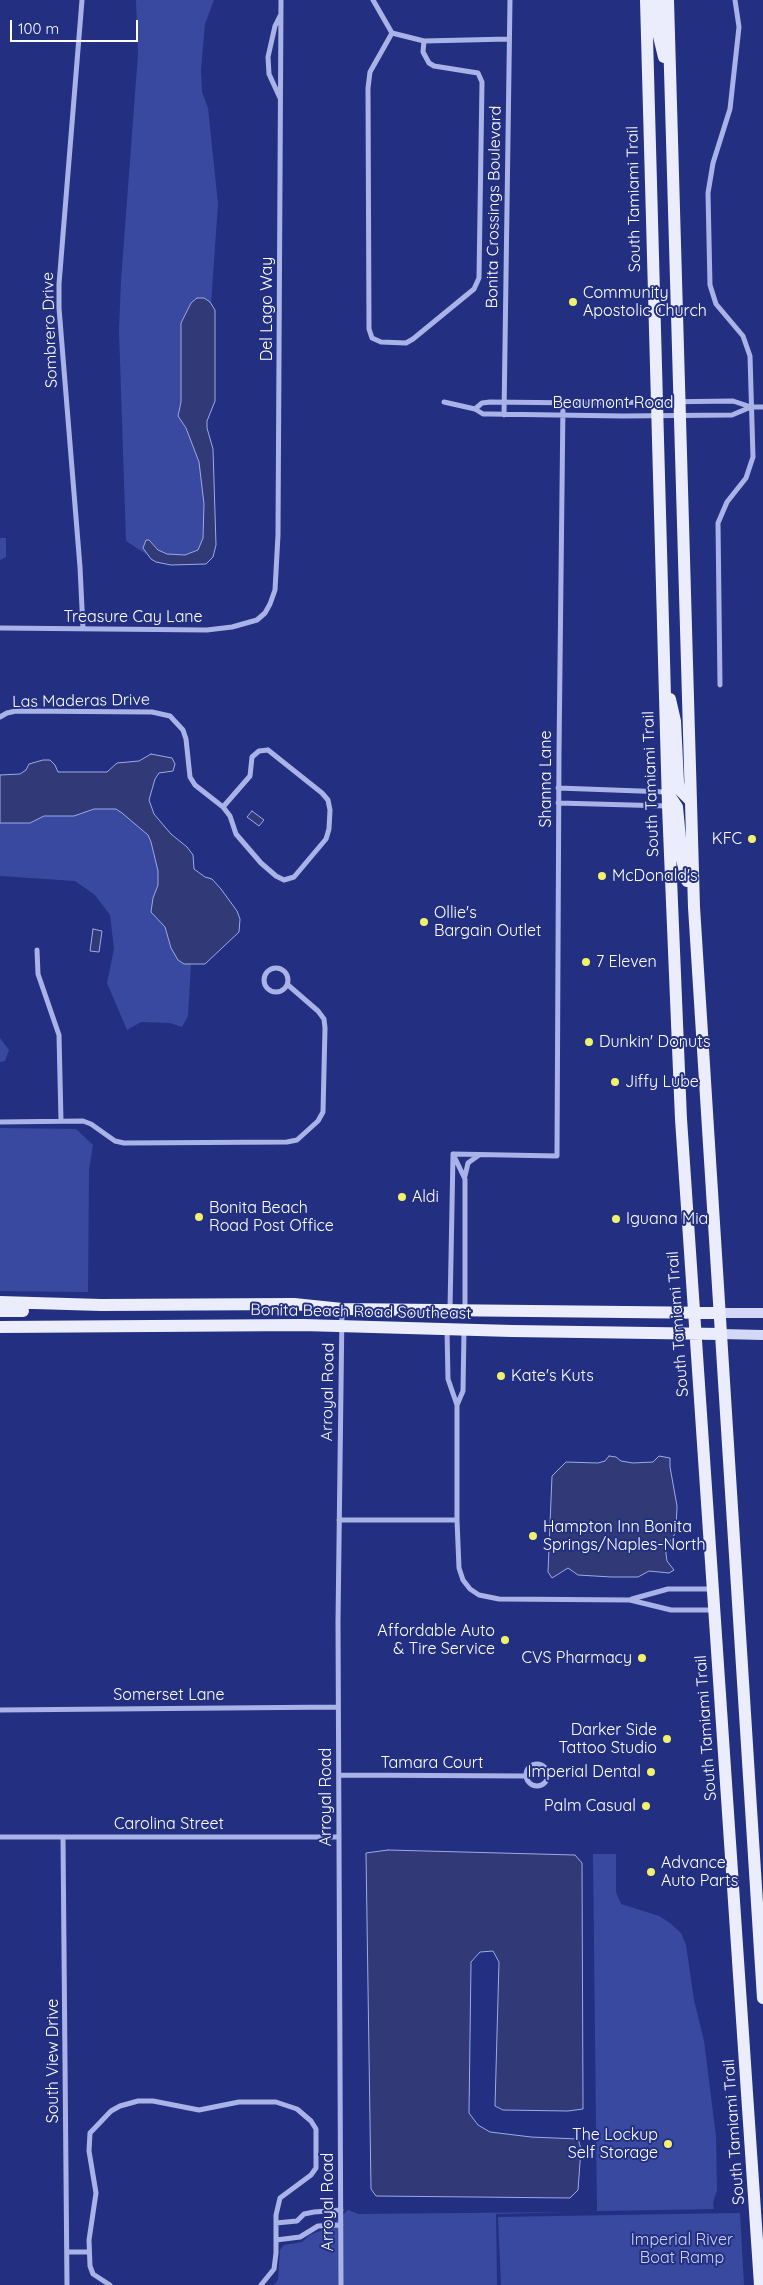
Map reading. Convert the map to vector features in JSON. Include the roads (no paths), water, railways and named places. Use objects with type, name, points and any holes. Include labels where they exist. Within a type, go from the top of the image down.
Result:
[{"type":"main road","name":"South Tamiami Trail","points":[[646,0],[656,416],[668,799],[681,1119],[712,1589],[723,1716],[760,2285]]},
{"type":"main road","points":[[657,0],[658,32],[670,79]]},
{"type":"main road","points":[[668,0],[689,800],[694,908],[763,1998]]},
{"type":"main road","points":[[664,667],[675,721],[679,789],[689,800]]},
{"type":"main road","points":[[668,799],[677,807],[682,859],[694,908]]},
{"type":"main road","name":"Bonita Beach Road Southeast","points":[[0,1302],[70,1304],[294,1304],[342,1309],[719,1312]]},
{"type":"main road","points":[[0,1311],[48,1311],[70,1304]]},
{"type":"main road","points":[[719,1312],[763,1313]]},
{"type":"main road","name":"Bonita Beach Road Southeast","points":[[0,1328],[342,1326],[721,1334]]},
{"type":"main road","points":[[721,1334],[763,1335]]},
{"type":"street","name":"Sombrero Drive","points":[[82,0],[59,284],[59,308],[80,567],[83,629]]},
{"type":"street","name":"Del Lago Way","points":[[263,615],[270,604],[274,590],[278,534],[281,0]]},
{"type":"street","points":[[373,0],[392,33],[424,41],[510,39]]},
{"type":"street","name":"Bonita Crossings Boulevard","points":[[504,414],[510,0]]},
{"type":"street","points":[[720,685],[718,522],[726,502],[746,478],[753,457],[750,356],[743,336],[716,304],[710,285],[708,193],[713,163],[730,109],[739,27],[735,0]]},
{"type":"street","points":[[281,14],[275,26],[268,57],[269,74],[281,100]]},
{"type":"street","points":[[392,33],[370,72],[368,88],[369,330],[372,338],[381,342],[406,343],[413,339],[474,289],[479,278],[482,82],[478,73],[434,66],[429,63],[423,52],[424,41]]},
{"type":"street","name":"Beaumont Road","points":[[475,408],[482,404],[504,402],[733,401],[751,407]]},
{"type":"street","name":"Beaumont Road","points":[[444,402],[475,408],[483,414],[732,415],[751,407],[763,406]]},
{"type":"street","name":"Shanna Lane","points":[[480,1155],[557,1156],[558,788],[563,403]]},
{"type":"street","name":"Treasure Cay Lane","points":[[0,628],[207,630],[246,624],[263,615]]},
{"type":"street","name":"Las Maderas Drive","points":[[0,717],[6,713],[16,711],[152,712],[170,716],[183,730],[186,739],[190,777],[195,785],[223,807],[230,816],[236,834],[260,864],[284,880],[294,876],[307,862],[326,839],[330,829],[328,800],[322,793],[268,750],[259,751],[252,757],[250,776],[223,807]]},
{"type":"street","points":[[558,788],[668,799]]},
{"type":"street","points":[[558,802],[668,799]]},
{"type":"street","points":[[37,950],[38,974],[59,1035],[61,1121]]},
{"type":"street","points":[[273,968],[283,969],[289,976],[288,985],[280,992],[270,992],[264,984],[265,974],[273,968]]},
{"type":"street","points":[[0,1122],[83,1121],[91,1124],[107,1136],[124,1143],[288,1142],[297,1140],[318,1120],[323,1112],[325,1028],[324,1019],[318,1011],[288,985]]},
{"type":"street","points":[[454,1154],[480,1155]]},
{"type":"street","points":[[454,1154],[465,1178]]},
{"type":"street","points":[[450,1309],[454,1154]]},
{"type":"street","points":[[465,1310],[465,1178],[468,1163],[480,1155]]},
{"type":"street","name":"Arroyal Road","points":[[341,2285],[338,1707],[342,1309]]},
{"type":"street","points":[[447,1329],[448,1379],[457,1405],[459,1568],[462,1580],[470,1589],[479,1595],[499,1599],[630,1600],[671,1610],[714,1610]]},
{"type":"street","points":[[457,1405],[463,1391],[464,1330]]},
{"type":"street","points":[[339,1520],[457,1520]]},
{"type":"street","points":[[630,1600],[668,1590],[712,1589]]},
{"type":"street","name":"Somerset Lane","points":[[0,1710],[338,1707]]},
{"type":"street","name":"Tamara Court","points":[[534,1764],[544,1766],[548,1773],[546,1782],[537,1787],[529,1783],[525,1776],[528,1768],[534,1764]]},
{"type":"street","name":"Tamara Court","points":[[339,1774],[525,1776]]},
{"type":"street","name":"South View Drive","points":[[63,1837],[67,2285]]},
{"type":"street","name":"Carolina Street","points":[[0,1838],[339,1837]]},
{"type":"street","points":[[110,2285],[92,2274],[90,2229],[96,2192],[89,2151],[90,2134],[111,2112],[120,2106],[138,2101],[153,2101],[199,2110],[239,2102],[276,2102],[297,2110],[311,2121],[316,2129],[316,2168],[311,2175],[280,2198],[277,2205],[274,2269],[261,2285]]},
{"type":"street","points":[[276,2223],[297,2221],[304,2214],[314,2212],[341,2210]]},
{"type":"street","points":[[276,2240],[300,2237],[318,2226],[341,2225]]},
{"type":"street","points":[[67,2252],[90,2252]]},
{"type":"place","name":"Community Apostolic Church","points":[[573,302]]},
{"type":"place","name":"KFC","points":[[752,839]]},
{"type":"place","name":"McDonald's","points":[[602,876]]},
{"type":"place","name":"Ollie's Bargain Outlet","points":[[424,922]]},
{"type":"place","name":"7 Eleven","points":[[586,962]]},
{"type":"place","name":"Dunkin' Donuts","points":[[589,1042]]},
{"type":"place","name":"Jiffy Lube","points":[[615,1082]]},
{"type":"place","name":"Aldi","points":[[402,1197]]},
{"type":"place","name":"Bonita Beach Road Post Office","points":[[199,1217]]},
{"type":"place","name":"Iguana Mia","points":[[616,1219]]},
{"type":"place","name":"Kate's Kuts","points":[[501,1376]]},
{"type":"place","name":"Hampton Inn Bonita Springs/Naples-North","points":[[533,1536]]},
{"type":"place","name":"Affordable Auto & Tire Service","points":[[505,1640]]},
{"type":"place","name":"CVS Pharmacy","points":[[642,1658]]},
{"type":"place","name":"Darker Side Tattoo Studio","points":[[667,1739]]},
{"type":"place","name":"Imperial Dental","points":[[651,1772]]},
{"type":"place","name":"Palm Casual","points":[[646,1806]]},
{"type":"place","name":"Advance Auto Parts","points":[[651,1872]]},
{"type":"place","name":"The Lockup Self Storage","points":[[668,2144]]},
{"type":"park label","name":"Imperial River Boat Ramp","points":[[682,2249]]}]
